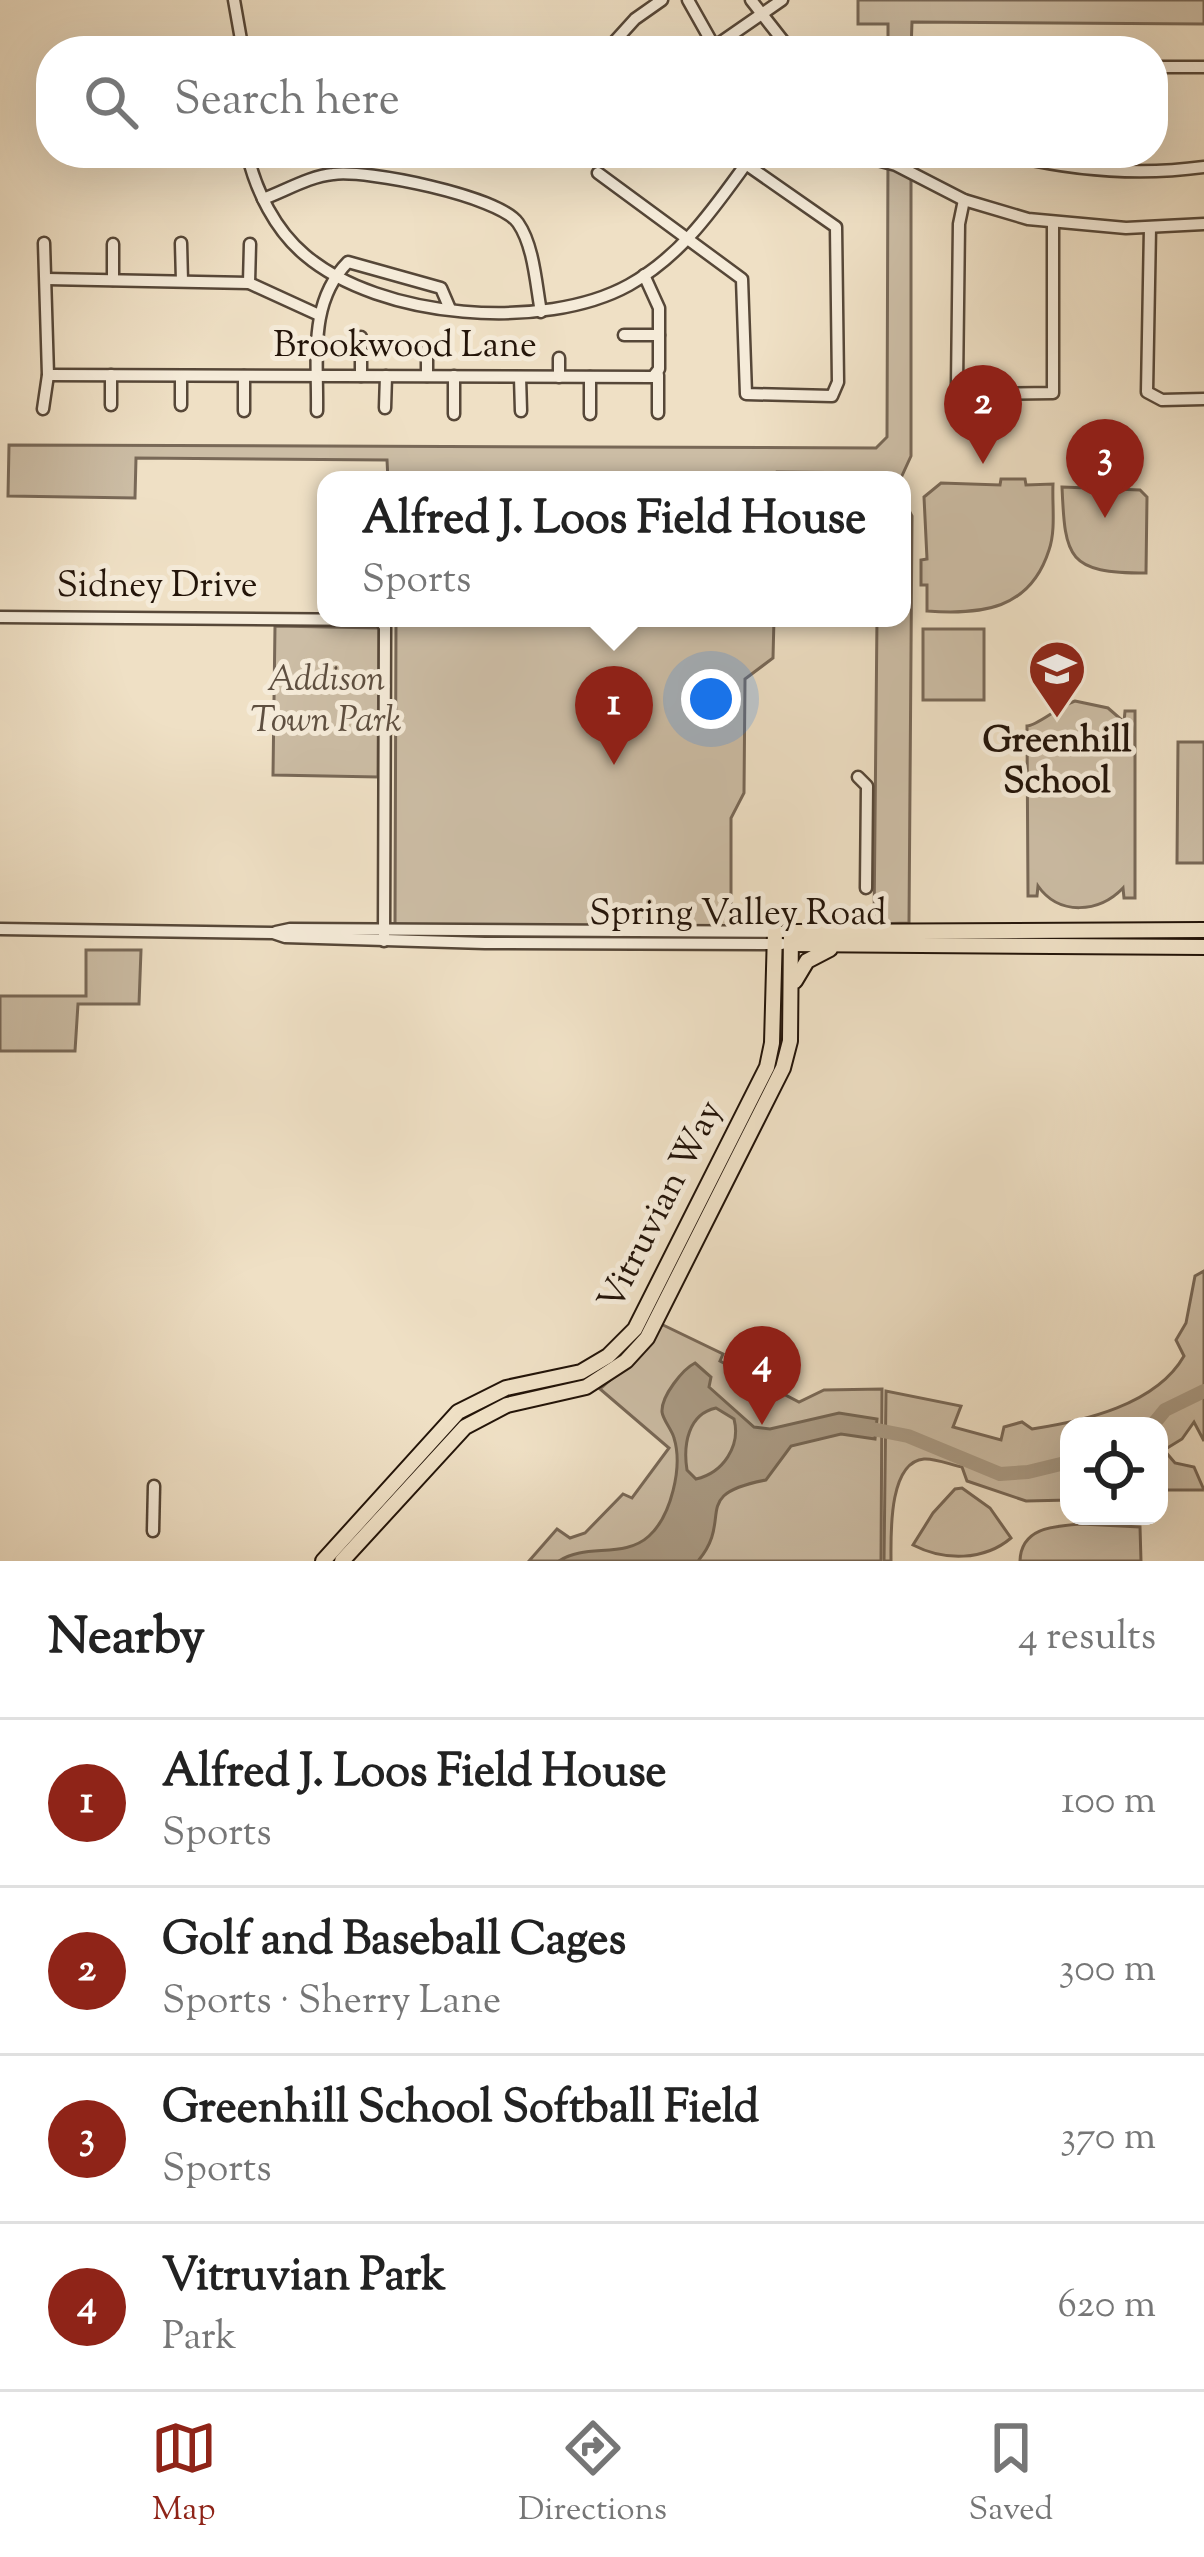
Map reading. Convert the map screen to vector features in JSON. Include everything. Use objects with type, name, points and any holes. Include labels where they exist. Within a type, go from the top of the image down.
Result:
[{"type":"main road","name":"Spring Valley Road","points":[[783,938],[846,944],[1204,930]]},
{"type":"main road","name":"Spring Valley Road","points":[[783,938],[1204,947]]},
{"type":"main road","name":"Vitruvian Way","points":[[342,1561],[465,1427],[507,1405],[586,1387],[626,1361],[716,1188],[766,1107],[790,1041],[791,992],[783,938]]},
{"type":"main road","name":"Vitruvian Way","points":[[716,1188],[767,1067],[783,938]]},
{"type":"main road","points":[[791,992],[807,961],[846,944]]},
{"type":"main road","points":[[766,1107],[761,1099],[767,1067]]},
{"type":"main road","name":"Vitruvian Way","points":[[323,1561],[458,1412],[506,1388],[580,1372],[641,1333]]},
{"type":"street","points":[[234,0],[240,36]]},
{"type":"street","points":[[620,36],[662,0]]},
{"type":"street","points":[[688,0],[709,36]]},
{"type":"street","points":[[751,0],[778,36]]},
{"type":"street","points":[[733,36],[782,0]]},
{"type":"street","points":[[1168,67],[1204,67]]},
{"type":"street","points":[[1090,168],[1165,172],[1204,167]]},
{"type":"street","points":[[252,168],[263,199],[298,249],[336,276],[377,293],[500,315],[541,312],[601,297],[644,275],[690,238],[744,168]]},
{"type":"street","points":[[598,173],[742,279],[746,394],[832,396],[838,382],[836,227],[749,168]]},
{"type":"street","points":[[902,168],[964,200],[1002,213],[1053,222],[1150,228],[1204,224]]},
{"type":"street","points":[[263,199],[328,174],[363,173],[503,209],[524,233],[541,312]]},
{"type":"street","points":[[964,200],[957,385],[961,392],[1048,395],[1054,387],[1053,222]]},
{"type":"street","points":[[1150,228],[1145,385],[1151,397],[1204,399]]},
{"type":"street","points":[[43,409],[48,375],[44,243]]},
{"type":"street","points":[[182,243],[182,281]]},
{"type":"street","points":[[113,244],[113,280]]},
{"type":"street","points":[[249,283],[250,244]]},
{"type":"street","points":[[317,411],[319,315],[336,276],[351,262],[437,286],[446,292],[450,309]]},
{"type":"street","points":[[644,275],[659,308],[658,412]]},
{"type":"street","points":[[47,279],[249,283],[319,315]]},
{"type":"street","points":[[625,334],[659,335]]},
{"type":"street","points":[[361,337],[361,376]]},
{"type":"street","points":[[427,349],[427,376]]},
{"type":"street","points":[[90,358],[91,375]]},
{"type":"street","points":[[161,358],[161,376]]},
{"type":"street","points":[[232,358],[244,411]]},
{"type":"street","points":[[559,358],[559,377]]},
{"type":"street","points":[[490,362],[490,377]]},
{"type":"street","name":"Brookwood Lane","points":[[48,375],[658,375]]},
{"type":"street","points":[[110,375],[111,405]]},
{"type":"street","points":[[181,376],[182,405]]},
{"type":"street","points":[[386,376],[386,408]]},
{"type":"street","points":[[454,376],[454,414]]},
{"type":"street","points":[[520,377],[521,411]]},
{"type":"street","points":[[590,377],[590,414]]},
{"type":"street","name":"Sidney Drive","points":[[0,617],[317,620]]},
{"type":"street","name":"Sidney Drive","points":[[384,627],[384,935]]},
{"type":"street","points":[[858,777],[867,786],[866,888]]},
{"type":"street","name":"Spring Valley Road","points":[[0,929],[273,933],[285,937],[783,938]]},
{"type":"street","points":[[153,1531],[154,1486]]},
{"type":"green space","points":[[858,0],[1204,0],[1204,24],[912,22],[912,36],[888,36],[888,24],[858,24]]},
{"type":"green space","points":[[888,168],[911,168],[911,456],[904,471],[388,471],[387,460],[136,458],[135,498],[8,496],[9,445],[876,448],[887,437]]},
{"type":"green space","points":[[1001,479],[1053,484],[1052,534],[1041,570],[1030,585],[1001,605],[966,612],[927,611],[927,585],[921,585],[921,560],[927,559],[924,497],[941,483],[1000,485]]},
{"type":"green space","points":[[1062,487],[1140,490],[1147,497],[1146,573],[1100,570],[1076,557],[1065,531]]},
{"type":"green space","points":[[911,514],[912,516],[909,923],[874,924],[877,627],[911,627]]},
{"type":"green space","name":"Addison Town Park","points":[[275,626],[379,628],[378,777],[273,775]]},
{"type":"green space","points":[[396,627],[774,627],[773,658],[745,679],[744,793],[731,818],[731,929],[395,926]]},
{"type":"green space","points":[[923,629],[984,629],[984,700],[923,700]]},
{"type":"green space","points":[[1075,701],[1108,708],[1124,722],[1125,711],[1135,711],[1135,898],[1124,898],[1123,888],[1103,902],[1079,908],[1057,902],[1038,886],[1037,896],[1028,896],[1027,726]]},
{"type":"green space","points":[[1178,742],[1204,742],[1204,863],[1177,863]]},
{"type":"green space","points":[[86,950],[141,950],[139,1004],[78,1004],[75,1051],[0,1051],[0,996],[86,996]]},
{"type":"green space","points":[[1204,1271],[1204,1441],[1194,1422],[1182,1439],[1168,1448],[1168,1417],[1087,1417],[1137,1399],[1172,1373],[1184,1356],[1176,1340],[1186,1323],[1195,1276]]},
{"type":"green space","points":[[661,1324],[723,1354],[720,1361],[799,1402],[824,1390],[882,1389],[881,1561],[529,1561],[557,1529],[570,1538],[585,1533],[623,1494],[632,1498],[669,1448],[600,1389],[645,1349]]},
{"type":"green space","points":[[886,1391],[961,1406],[953,1427],[1001,1440],[1004,1427],[1022,1422],[1032,1429],[1060,1424],[1060,1500],[1026,1501],[967,1481],[962,1467],[928,1459],[912,1463],[898,1486],[891,1561],[884,1561]]},
{"type":"green space","points":[[1168,1455],[1175,1463],[1194,1467],[1204,1490],[1168,1490]]},
{"type":"green space","points":[[962,1488],[990,1508],[1011,1538],[989,1551],[964,1556],[913,1545],[933,1513],[955,1489]]},
{"type":"green space","points":[[1140,1527],[1141,1561],[1020,1561],[1026,1541],[1051,1528]]},
{"type":"shaded area","points":[[695,1363],[711,1377],[709,1387],[754,1427],[770,1429],[839,1413],[877,1419],[875,1439],[841,1434],[791,1446],[766,1480],[742,1486],[720,1501],[708,1546],[698,1561],[559,1561],[628,1547],[657,1527],[669,1504],[677,1463],[663,1406]],"holes":[[[716,1408],[734,1419],[735,1439],[728,1457],[714,1471],[696,1479],[687,1470],[686,1460],[693,1424]]]},
{"type":"waterway","points":[[1159,1417],[1204,1391]]},
{"type":"waterway","points":[[862,1427],[908,1436],[1000,1474],[1060,1464]]},
{"type":"place","name":"Golf and Baseball Cages","points":[[983,464]]},
{"type":"place","name":"Greenhill School Softball Field","points":[[1105,518]]},
{"type":"place","name":"Greenhill School","points":[[1057,720]]},
{"type":"place","name":"Alfred J. Loos Field House","points":[[614,765]]},
{"type":"place","name":"Vitruvian Park","points":[[762,1425]]}]
